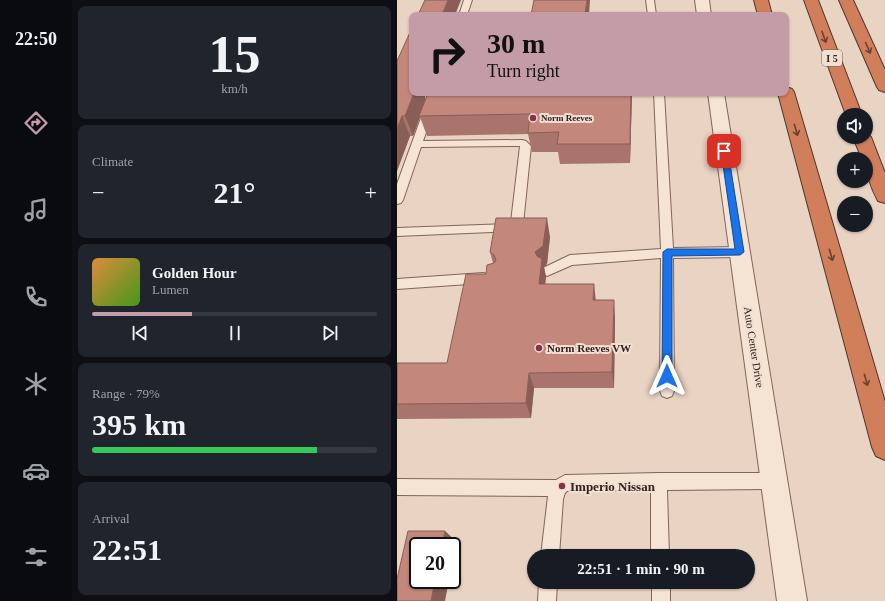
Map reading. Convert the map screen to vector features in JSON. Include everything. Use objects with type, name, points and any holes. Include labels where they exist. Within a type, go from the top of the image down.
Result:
[{"type":"highway","points":[[761,0],[764,12]]},
{"type":"highway","name":"I 5","points":[[811,0],[851,108]]},
{"type":"highway","points":[[846,0],[885,87]]},
{"type":"highway","points":[[787,96],[885,447]]},
{"type":"highway","points":[[865,144],[885,196]]},
{"type":"street","points":[[702,0],[704,12]]},
{"type":"street","name":"Auto Center Drive","points":[[716,96],[792,601]]},
{"type":"lane","points":[[464,12],[468,0]]},
{"type":"lane","points":[[650,0],[652,12]]},
{"type":"lane","points":[[397,200],[434,96]]},
{"type":"lane","points":[[659,96],[667,252],[667,391]]},
{"type":"lane","points":[[397,232],[511,228],[517,224],[526,146],[522,143],[417,144]]},
{"type":"lane","points":[[547,271],[570,260],[667,252],[740,252]]},
{"type":"lane","points":[[397,284],[495,277]]},
{"type":"lane","points":[[659,481],[661,549]]},
{"type":"lane","points":[[551,549],[555,499],[558,488],[565,482],[774,481]]},
{"type":"lane","points":[[397,487],[558,488]]},
{"type":"lane","points":[[547,601],[548,589]]},
{"type":"lane","points":[[661,589],[661,601]]},
{"type":"building","points":[[425,0],[448,0],[443,12],[419,12]]},
{"type":"building","points":[[534,0],[587,0],[585,12],[532,12]]},
{"type":"building","points":[[409,35],[409,96],[413,96],[405,116],[402,116],[397,129],[397,61]]},
{"type":"building","points":[[427,96],[631,96],[630,144],[557,144],[559,132],[528,133],[530,114],[419,116]]},
{"type":"building","points":[[496,218],[547,218],[543,246],[535,252],[537,256],[542,259],[539,284],[594,284],[593,300],[614,300],[612,372],[529,373],[526,403],[397,404],[397,363],[447,363],[466,274],[486,274],[487,265],[494,263],[496,260],[494,255],[490,252]]},
{"type":"building","points":[[408,531],[445,531],[444,537],[409,537],[409,589],[433,589],[431,601],[397,601],[397,579]]},
{"type":"place","name":"Norm Reeves","points":[[533,118]]},
{"type":"place","name":"Norm Reeves VW","points":[[539,348]]},
{"type":"place","name":"Imperio Nissan","points":[[562,486]]},
{"type":"route","points":[[667,376],[667,252],[740,252],[724,151]]}]
